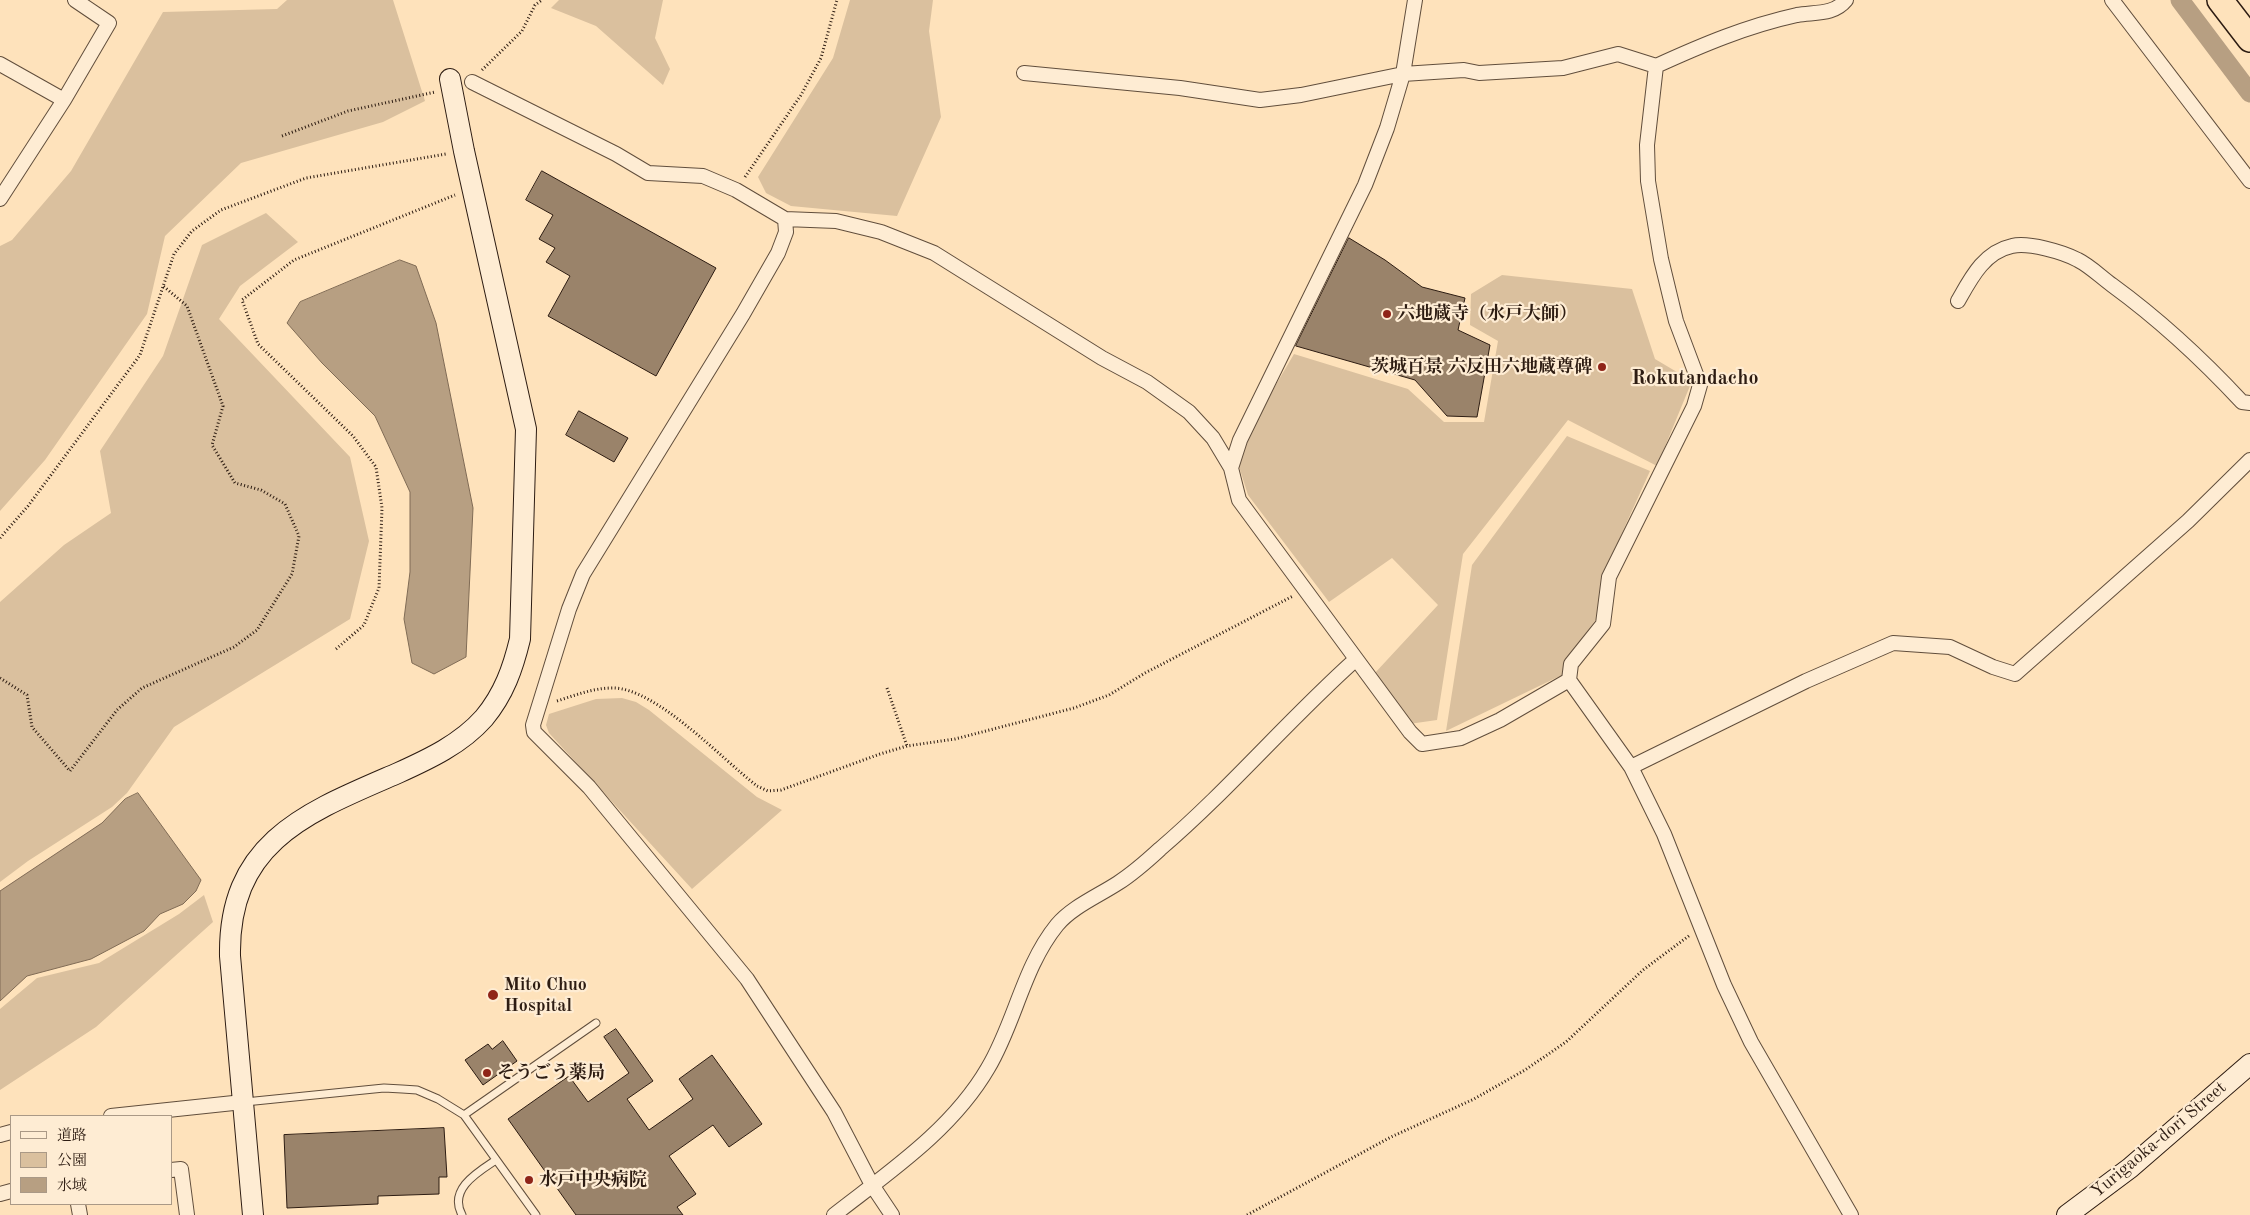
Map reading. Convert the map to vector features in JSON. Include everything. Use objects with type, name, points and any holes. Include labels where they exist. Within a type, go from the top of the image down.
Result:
[{"type":"highway","points":[[2220,0],[2250,39]]},
{"type":"street","points":[[0,199],[64,100],[110,23],[75,0]]},
{"type":"street","points":[[1231,468],[1240,440],[1365,185],[1387,128],[1403,74],[1415,0]]},
{"type":"street","points":[[1024,73],[1180,88],[1260,100],[1301,95],[1403,74],[1464,70],[1479,73],[1563,68],[1618,54],[1656,66],[1712,40],[1770,21],[1808,13],[1833,11],[1846,0]]},
{"type":"street","points":[[2112,0],[2250,181]]},
{"type":"street","points":[[0,64],[64,100]]},
{"type":"street","points":[[1656,66],[1647,144],[1648,180],[1653,217],[1676,321],[1700,385],[1694,406],[1609,576],[1602,624],[1571,664],[1569,680],[1631,767],[1664,834],[1724,985],[1752,1042],[1851,1215]]},
{"type":"street","points":[[472,82],[616,154],[648,173],[703,176],[736,190],[785,219],[836,221],[881,232],[934,253],[1086,348],[1147,382],[1195,419],[1213,438],[1231,468],[1239,500],[1355,660],[1410,732],[1422,744],[1461,738],[1500,720],[1569,680]]},
{"type":"street","points":[[253,1215],[230,934],[233,911],[250,871],[263,850],[296,822],[321,807],[432,758],[462,738],[483,718],[499,696],[512,672],[520,639],[526,429],[472,188],[451,83]]},
{"type":"street","points":[[785,219],[786,232],[770,268],[584,574],[569,608],[533,725],[534,732],[589,787],[747,978],[834,1112],[872,1185],[892,1215]]},
{"type":"street","points":[[1958,301],[1976,270],[1987,258],[2013,246],[2033,245],[2078,260],[2164,325],[2199,356],[2242,402],[2250,402]]},
{"type":"street","points":[[1631,767],[1806,681],[1892,643],[1950,647],[1993,667],[2015,674],[2188,521],[2250,460]]},
{"type":"street","points":[[834,1215],[943,1125],[977,1085],[989,1068],[1037,957],[1058,924],[1076,909],[1120,882],[1160,850],[1208,806],[1355,660]]},
{"type":"street","name":"Yurigaoka-dori Street","points":[[2067,1215],[2130,1168],[2250,1064]]},
{"type":"street","points":[[120,1115],[243,1102]]},
{"type":"street","points":[[172,1170],[181,1169],[186,1215]]},
{"type":"lane","points":[[464,1115],[596,1023]]},
{"type":"lane","points":[[243,1102],[384,1088],[417,1090],[451,1105],[464,1115],[536,1215]]},
{"type":"lane","points":[[462,1215],[458,1204],[462,1188],[468,1180],[496,1160]]},
{"type":"path","points":[[472,82],[522,31],[535,5],[542,0]]},
{"type":"path","points":[[736,190],[801,95],[820,58],[838,0]]},
{"type":"path","points":[[282,136],[348,111],[451,83]]},
{"type":"path","points":[[0,538],[28,506],[140,356],[155,316],[162,285],[174,254],[192,231],[221,210],[306,178],[464,151]]},
{"type":"path","points":[[336,649],[364,626],[379,588],[382,508],[376,466],[353,436],[258,344],[242,300],[294,260],[472,188]]},
{"type":"path","points":[[0,678],[26,695],[32,726],[70,771],[117,710],[142,688],[234,647],[256,630],[292,574],[299,536],[286,504],[261,490],[235,483],[212,445],[223,406],[188,306],[162,285]]},
{"type":"path","points":[[540,706],[592,689],[614,688],[635,692],[656,703],[742,774],[768,791],[793,787],[880,754],[907,746],[955,739],[1074,708],[1109,694],[1145,673],[1305,590]]},
{"type":"path","points":[[887,688],[907,746]]},
{"type":"path","points":[[1247,1215],[1374,1146],[1474,1099],[1526,1070],[1566,1042],[1643,970],[1702,927]]},
{"type":"green space","points":[[287,0],[393,0],[425,101],[383,122],[241,163],[165,236],[147,314],[45,460],[0,511],[0,246],[12,240],[71,171],[163,12],[277,9]]},
{"type":"green space","points":[[559,0],[663,0],[655,38],[670,69],[663,85],[596,26],[551,8]]},
{"type":"green space","points":[[850,0],[933,0],[929,31],[941,117],[897,216],[791,206],[766,193],[758,177],[833,58]]},
{"type":"green space","points":[[266,213],[298,242],[240,286],[219,319],[350,457],[369,541],[350,619],[174,727],[127,793],[112,807],[28,861],[0,882],[0,602],[64,545],[111,513],[100,451],[163,356],[202,245]]},
{"type":"green space","points":[[1502,275],[1632,289],[1655,359],[1692,381],[1657,466],[1568,420],[1463,554],[1437,720],[1409,724],[1374,674],[1438,605],[1392,558],[1329,602],[1248,495],[1235,454],[1294,354],[1408,389],[1444,422],[1484,422],[1498,341],[1470,325],[1471,294]]},
{"type":"green space","points":[[1567,436],[1650,471],[1602,577],[1597,618],[1566,660],[1562,675],[1446,731],[1472,565]]},
{"type":"green space","points":[[622,698],[636,702],[649,710],[757,797],[782,810],[692,889],[549,733],[546,725],[549,714],[596,699]]},
{"type":"green space","points":[[204,895],[213,922],[96,1027],[0,1090],[0,1009],[37,978],[99,963],[179,914]]},
{"type":"water","points":[[400,260],[416,266],[436,323],[473,508],[466,657],[434,674],[412,663],[404,619],[410,572],[410,492],[375,416],[322,363],[287,323],[300,302]]},
{"type":"water","points":[[138,793],[201,880],[196,891],[183,904],[160,914],[144,931],[91,959],[27,976],[0,1001],[0,891],[102,823],[125,799]]},
{"type":"building","points":[[542,171],[716,268],[656,376],[548,316],[570,276],[546,262],[555,248],[539,239],[553,215],[526,200]]},
{"type":"building","name":"六地蔵寺（水戸大師）","points":[[1349,238],[1385,260],[1422,287],[1465,298],[1458,330],[1490,345],[1477,417],[1447,416],[1415,380],[1296,346]]},
{"type":"building","points":[[579,411],[628,438],[614,462],[566,435]]},
{"type":"building","points":[[616,1029],[653,1081],[627,1099],[649,1130],[693,1099],[679,1079],[712,1055],[762,1124],[729,1147],[713,1125],[669,1156],[696,1194],[677,1207],[683,1215],[576,1215],[508,1119],[569,1076],[588,1102],[629,1073],[604,1037]]},
{"type":"building","name":"そうごう薬局","points":[[503,1041],[517,1061],[483,1085],[465,1060],[488,1044],[492,1049]]},
{"type":"building","points":[[444,1128],[447,1177],[439,1177],[439,1194],[378,1196],[378,1204],[287,1208],[284,1135]]},
{"type":"waterway","points":[[2180,0],[2250,93]]},
{"type":"place","name":"六地蔵寺（水戸大師）","points":[[1387,314]]},
{"type":"place","name":"茨城百景 六反田六地蔵尊碑","points":[[1602,367]]},
{"type":"place","name":"Mito Chuo Hospital","points":[[493,995]]},
{"type":"place","name":"そうごう薬局","points":[[487,1073]]},
{"type":"place","name":"水戸中央病院","points":[[529,1180]]},
{"type":"district","name":"Rokutandacho","points":[[1695,379]]}]
